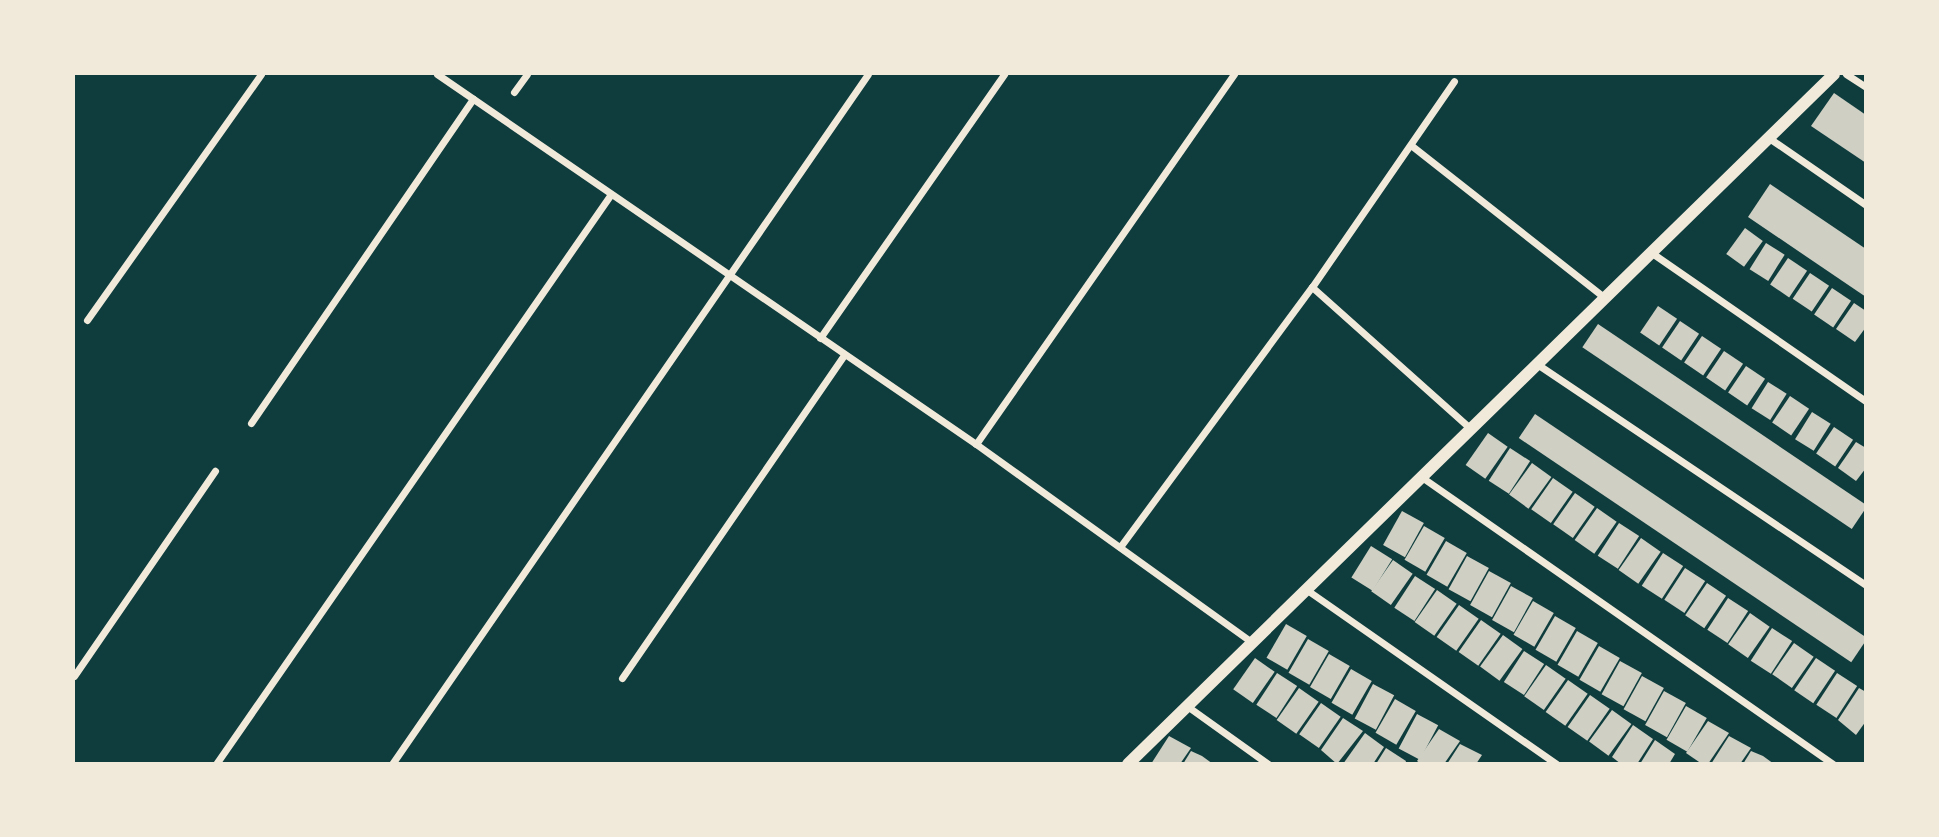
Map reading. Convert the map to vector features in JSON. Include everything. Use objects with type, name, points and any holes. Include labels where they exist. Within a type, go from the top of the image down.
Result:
[{"type":"street","points":[[87,320],[261,74]]},
{"type":"street","points":[[437,74],[976,444],[1254,644]]},
{"type":"street","points":[[514,92],[527,74]]},
{"type":"street","points":[[392,764],[868,74]]},
{"type":"street","points":[[820,338],[1004,74]]},
{"type":"street","points":[[976,444],[1234,74]]},
{"type":"street","points":[[1128,764],[1254,644],[1604,297],[1834,74]]},
{"type":"street","points":[[1846,74],[1866,87]]},
{"type":"street","points":[[1120,547],[1312,287],[1412,146],[1454,81]]},
{"type":"street","points":[[251,423],[473,99]]},
{"type":"street","points":[[1769,138],[1866,205]]},
{"type":"street","points":[[1412,146],[1604,297]]},
{"type":"street","points":[[216,764],[611,194]]},
{"type":"street","points":[[1651,253],[1866,401]]},
{"type":"street","points":[[1312,287],[1471,429]]},
{"type":"street","points":[[622,678],[845,355]]},
{"type":"street","points":[[1537,364],[1866,586]]},
{"type":"street","points":[[74,676],[215,471]]},
{"type":"street","points":[[1423,478],[1833,764]]},
{"type":"street","points":[[1307,590],[1556,764]]},
{"type":"street","points":[[1187,706],[1268,764]]},
{"type":"building","points":[[1834,93],[1866,115],[1866,163],[1811,126]]},
{"type":"building","points":[[1770,184],[1866,249],[1866,297],[1748,217]]},
{"type":"building","points":[[1745,228],[1763,241],[1744,267],[1726,254]]},
{"type":"building","points":[[1766,243],[1785,255],[1768,281],[1750,269]]},
{"type":"building","points":[[1788,258],[1807,271],[1789,297],[1770,285]]},
{"type":"building","points":[[1810,273],[1829,286],[1812,312],[1793,299]]},
{"type":"building","points":[[1832,288],[1851,301],[1833,327],[1814,315]]},
{"type":"building","points":[[1854,303],[1866,311],[1866,327],[1855,342],[1836,329]]},
{"type":"building","points":[[1658,306],[1677,319],[1659,345],[1640,333]]},
{"type":"building","points":[[1680,321],[1699,334],[1681,360],[1662,348]]},
{"type":"building","points":[[1598,324],[1866,505],[1852,529],[1582,347]]},
{"type":"building","points":[[1702,336],[1721,349],[1703,375],[1684,363]]},
{"type":"building","points":[[1724,351],[1743,364],[1725,390],[1706,378]]},
{"type":"building","points":[[1746,366],[1765,379],[1747,405],[1728,393]]},
{"type":"building","points":[[1768,382],[1787,394],[1770,420],[1752,408]]},
{"type":"building","points":[[1790,396],[1809,409],[1791,435],[1772,423]]},
{"type":"building","points":[[1812,412],[1831,424],[1814,451],[1795,439]]},
{"type":"building","points":[[1535,414],[1866,637],[1851,662],[1519,438]]},
{"type":"building","points":[[1834,427],[1853,440],[1835,466],[1816,454]]},
{"type":"building","points":[[1488,433],[1508,447],[1485,479],[1466,465]]},
{"type":"building","points":[[1856,442],[1866,448],[1866,468],[1856,481],[1838,468]]},
{"type":"building","points":[[1510,448],[1530,461],[1509,494],[1489,481]]},
{"type":"building","points":[[1532,463],[1551,477],[1528,509],[1509,495]]},
{"type":"building","points":[[1553,478],[1573,492],[1551,523],[1531,509]]},
{"type":"building","points":[[1575,493],[1595,507],[1573,538],[1553,524]]},
{"type":"building","points":[[1597,508],[1617,522],[1594,554],[1575,540]]},
{"type":"building","points":[[1402,511],[1424,523],[1405,557],[1383,545]]},
{"type":"building","points":[[1619,523],[1639,536],[1618,569],[1598,556]]},
{"type":"building","points":[[1424,526],[1445,538],[1425,572],[1404,560]]},
{"type":"building","points":[[1641,538],[1661,552],[1638,584],[1619,570]]},
{"type":"building","points":[[1446,541],[1467,553],[1447,587],[1426,575]]},
{"type":"building","points":[[1371,546],[1392,559],[1373,591],[1351,577]]},
{"type":"building","points":[[1663,553],[1683,566],[1662,599],[1642,586]]},
{"type":"building","points":[[1467,556],[1489,568],[1470,601],[1449,589]]},
{"type":"building","points":[[1393,560],[1413,574],[1391,605],[1371,591]]},
{"type":"building","points":[[1685,568],[1705,581],[1684,613],[1664,600]]},
{"type":"building","points":[[1489,571],[1511,583],[1492,617],[1470,605]]},
{"type":"building","points":[[1415,576],[1435,589],[1414,621],[1394,608]]},
{"type":"building","points":[[1707,583],[1726,596],[1704,628],[1685,615]]},
{"type":"building","points":[[1511,586],[1533,598],[1514,632],[1492,620]]},
{"type":"building","points":[[1437,590],[1457,604],[1434,636],[1415,622]]},
{"type":"building","points":[[1728,598],[1748,611],[1727,643],[1707,630]]},
{"type":"building","points":[[1533,601],[1554,613],[1534,647],[1514,635]]},
{"type":"building","points":[[1459,605],[1479,619],[1456,651],[1437,637]]},
{"type":"building","points":[[1750,613],[1770,627],[1748,658],[1728,644]]},
{"type":"building","points":[[1555,616],[1576,628],[1556,662],[1536,650]]},
{"type":"building","points":[[1481,620],[1501,634],[1478,666],[1459,652]]},
{"type":"building","points":[[1286,624],[1307,636],[1287,670],[1266,658]]},
{"type":"building","points":[[1772,628],[1792,641],[1771,674],[1751,661]]},
{"type":"building","points":[[1577,631],[1598,643],[1578,677],[1558,665]]},
{"type":"building","points":[[1503,635],[1522,649],[1499,681],[1480,667]]},
{"type":"building","points":[[1308,639],[1329,651],[1309,685],[1288,673]]},
{"type":"building","points":[[1794,643],[1814,657],[1792,688],[1772,674]]},
{"type":"building","points":[[1599,646],[1620,658],[1600,692],[1580,680]]},
{"type":"building","points":[[1524,651],[1544,664],[1524,695],[1504,682]]},
{"type":"building","points":[[1329,654],[1350,666],[1331,699],[1310,687]]},
{"type":"building","points":[[1255,658],[1275,672],[1253,703],[1233,689]]},
{"type":"building","points":[[1816,658],[1835,671],[1813,703],[1794,690]]},
{"type":"building","points":[[1620,661],[1642,673],[1623,706],[1602,694]]},
{"type":"building","points":[[1546,665],[1566,679],[1544,710],[1524,696]]},
{"type":"building","points":[[1351,669],[1372,681],[1352,715],[1332,703]]},
{"type":"building","points":[[1277,673],[1297,686],[1276,718],[1256,705]]},
{"type":"building","points":[[1837,673],[1857,686],[1836,718],[1816,705]]},
{"type":"building","points":[[1642,676],[1664,688],[1645,721],[1624,709]]},
{"type":"building","points":[[1568,680],[1588,694],[1565,726],[1546,712]]},
{"type":"building","points":[[1373,684],[1394,695],[1376,730],[1355,718]]},
{"type":"building","points":[[1299,688],[1319,702],[1296,734],[1277,720]]},
{"type":"building","points":[[1859,688],[1866,692],[1866,721],[1856,735],[1838,720]]},
{"type":"building","points":[[1664,691],[1686,703],[1667,737],[1645,725]]},
{"type":"building","points":[[1590,695],[1610,709],[1587,741],[1568,727]]},
{"type":"building","points":[[1395,699],[1416,711],[1396,745],[1376,733]]},
{"type":"building","points":[[1321,703],[1341,717],[1319,748],[1299,734]]},
{"type":"building","points":[[1686,706],[1707,718],[1687,752],[1666,740]]},
{"type":"building","points":[[1612,710],[1631,724],[1608,756],[1589,742]]},
{"type":"building","points":[[1417,714],[1438,725],[1420,760],[1399,748]]},
{"type":"building","points":[[1343,718],[1363,731],[1337,764],[1321,750]]},
{"type":"building","points":[[1708,721],[1729,733],[1708,764],[1702,764],[1686,753]]},
{"type":"building","points":[[1633,725],[1653,739],[1637,764],[1621,764],[1612,757]]},
{"type":"building","points":[[1439,729],[1460,741],[1444,764],[1421,764],[1417,761]]},
{"type":"building","points":[[1365,733],[1384,747],[1373,764],[1343,764]]},
{"type":"building","points":[[1169,736],[1191,748],[1180,764],[1151,764]]},
{"type":"building","points":[[1729,736],[1751,748],[1740,764],[1711,764]]},
{"type":"building","points":[[1655,740],[1675,754],[1669,764],[1640,764]]},
{"type":"building","points":[[1460,744],[1482,755],[1476,764],[1447,764]]},
{"type":"building","points":[[1386,748],[1406,761],[1405,764],[1376,764]]},
{"type":"building","points":[[1191,751],[1202,756],[1213,764],[1183,764]]},
{"type":"building","points":[[1751,751],[1763,756],[1774,764],[1743,764]]}]
